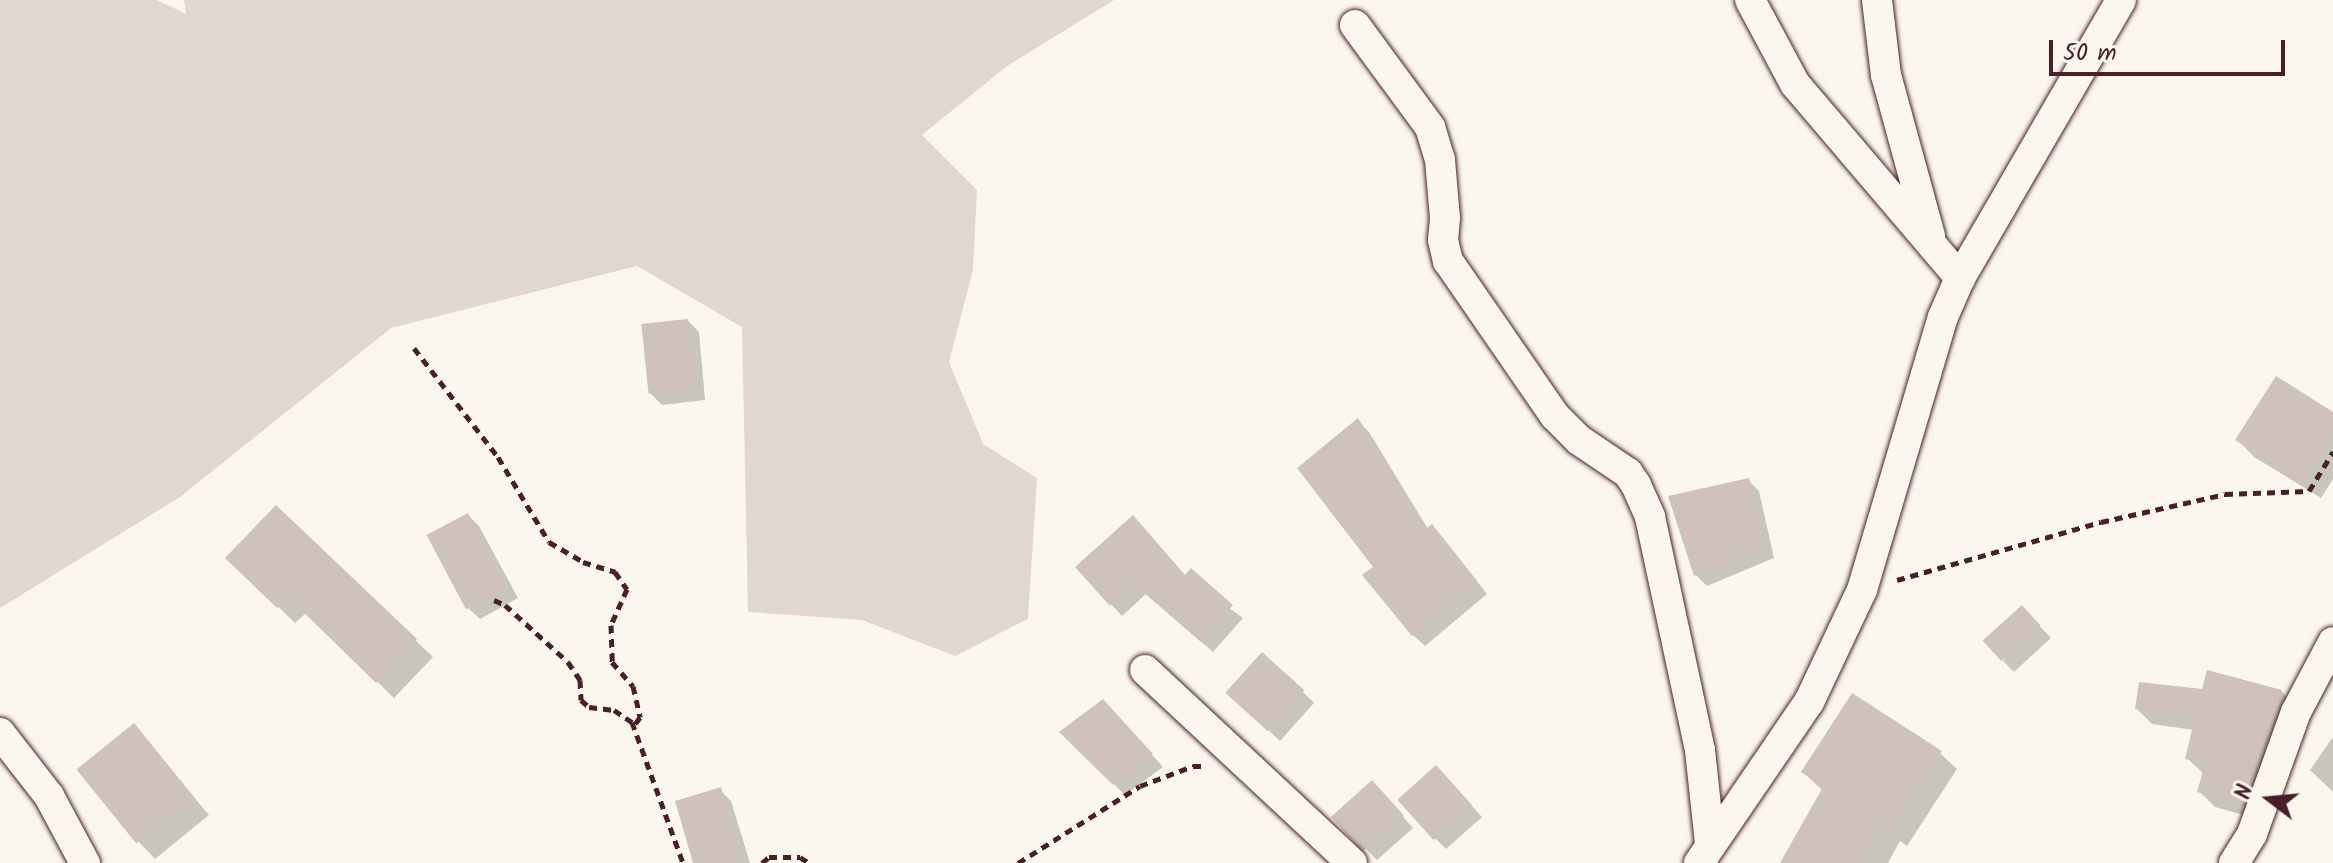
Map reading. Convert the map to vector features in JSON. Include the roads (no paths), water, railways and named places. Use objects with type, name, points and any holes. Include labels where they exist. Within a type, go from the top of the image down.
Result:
[{"type":"street","points":[[1750,0],[1795,84],[1960,278]]},
{"type":"street","points":[[1877,0],[1886,75],[1933,246]]},
{"type":"street","points":[[1704,854],[1809,702],[1862,590],[1943,317],[1960,278],[2121,0]]},
{"type":"street","points":[[1355,25],[1430,127],[1440,160],[1445,218],[1443,240],[1448,261],[1555,416],[1579,440],[1628,473],[1650,517],[1700,750],[1704,854]]},
{"type":"street","points":[[2234,863],[2252,834],[2296,712],[2333,642]]},
{"type":"street","points":[[1145,670],[1352,863]]},
{"type":"street","points":[[0,733],[49,796],[85,863]]}]
